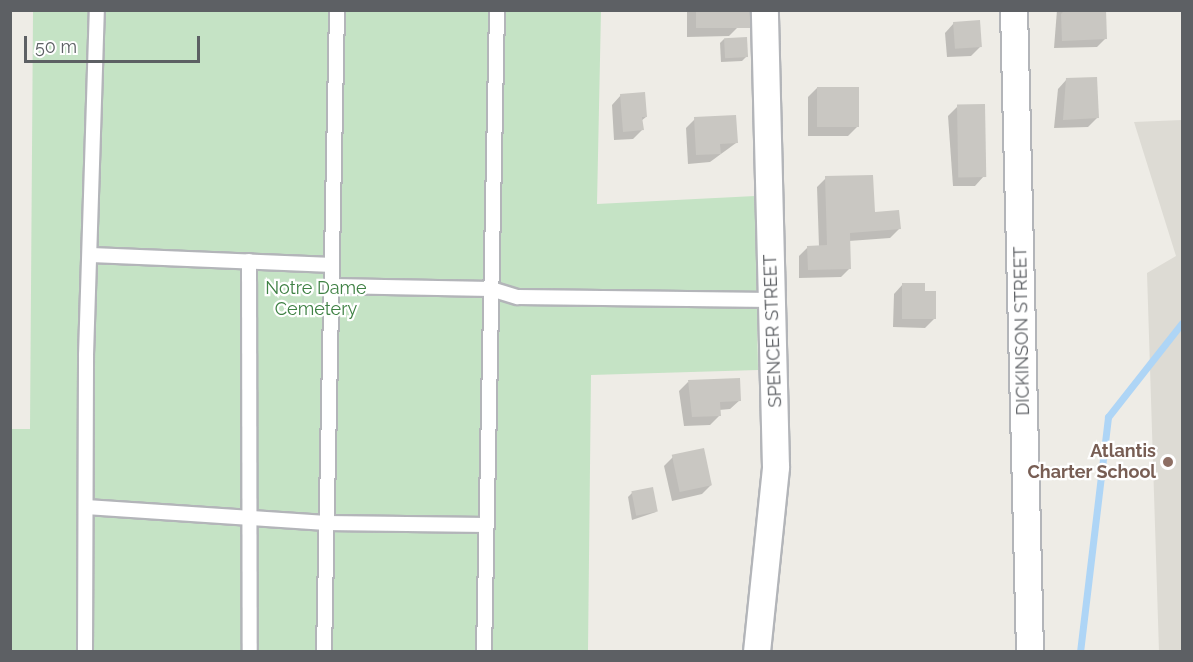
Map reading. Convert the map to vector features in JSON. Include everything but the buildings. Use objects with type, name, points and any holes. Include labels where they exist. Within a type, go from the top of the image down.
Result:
[{"type":"street","name":"SPENCER STREET","points":[[757,651],[776,467],[765,10]]},
{"type":"street","name":"DICKINSON STREET","points":[[1014,10],[1030,651]]},
{"type":"lane","points":[[85,651],[86,355],[92,255],[97,10]]},
{"type":"lane","points":[[324,651],[337,10]]},
{"type":"lane","points":[[484,651],[497,10]]},
{"type":"lane","points":[[92,255],[332,265]]},
{"type":"lane","points":[[249,261],[248,518],[252,545],[250,651]]},
{"type":"lane","points":[[331,286],[491,289],[518,297],[772,300]]},
{"type":"lane","points":[[86,507],[326,523],[487,525]]},
{"type":"shaded area","name":"Atlantis Charter School","points":[[1182,120],[1182,651],[1159,652],[1147,273],[1176,256],[1134,122]]},
{"type":"green space","name":"Notre Dame Cemetery","points":[[33,11],[601,11],[597,204],[755,196],[758,370],[591,375],[588,651],[11,652],[11,429],[30,429]]},
{"type":"waterway","points":[[1080,652],[1108,417],[1182,323]]},
{"type":"place","name":"Atlantis Charter School","points":[[1168,462]]}]
